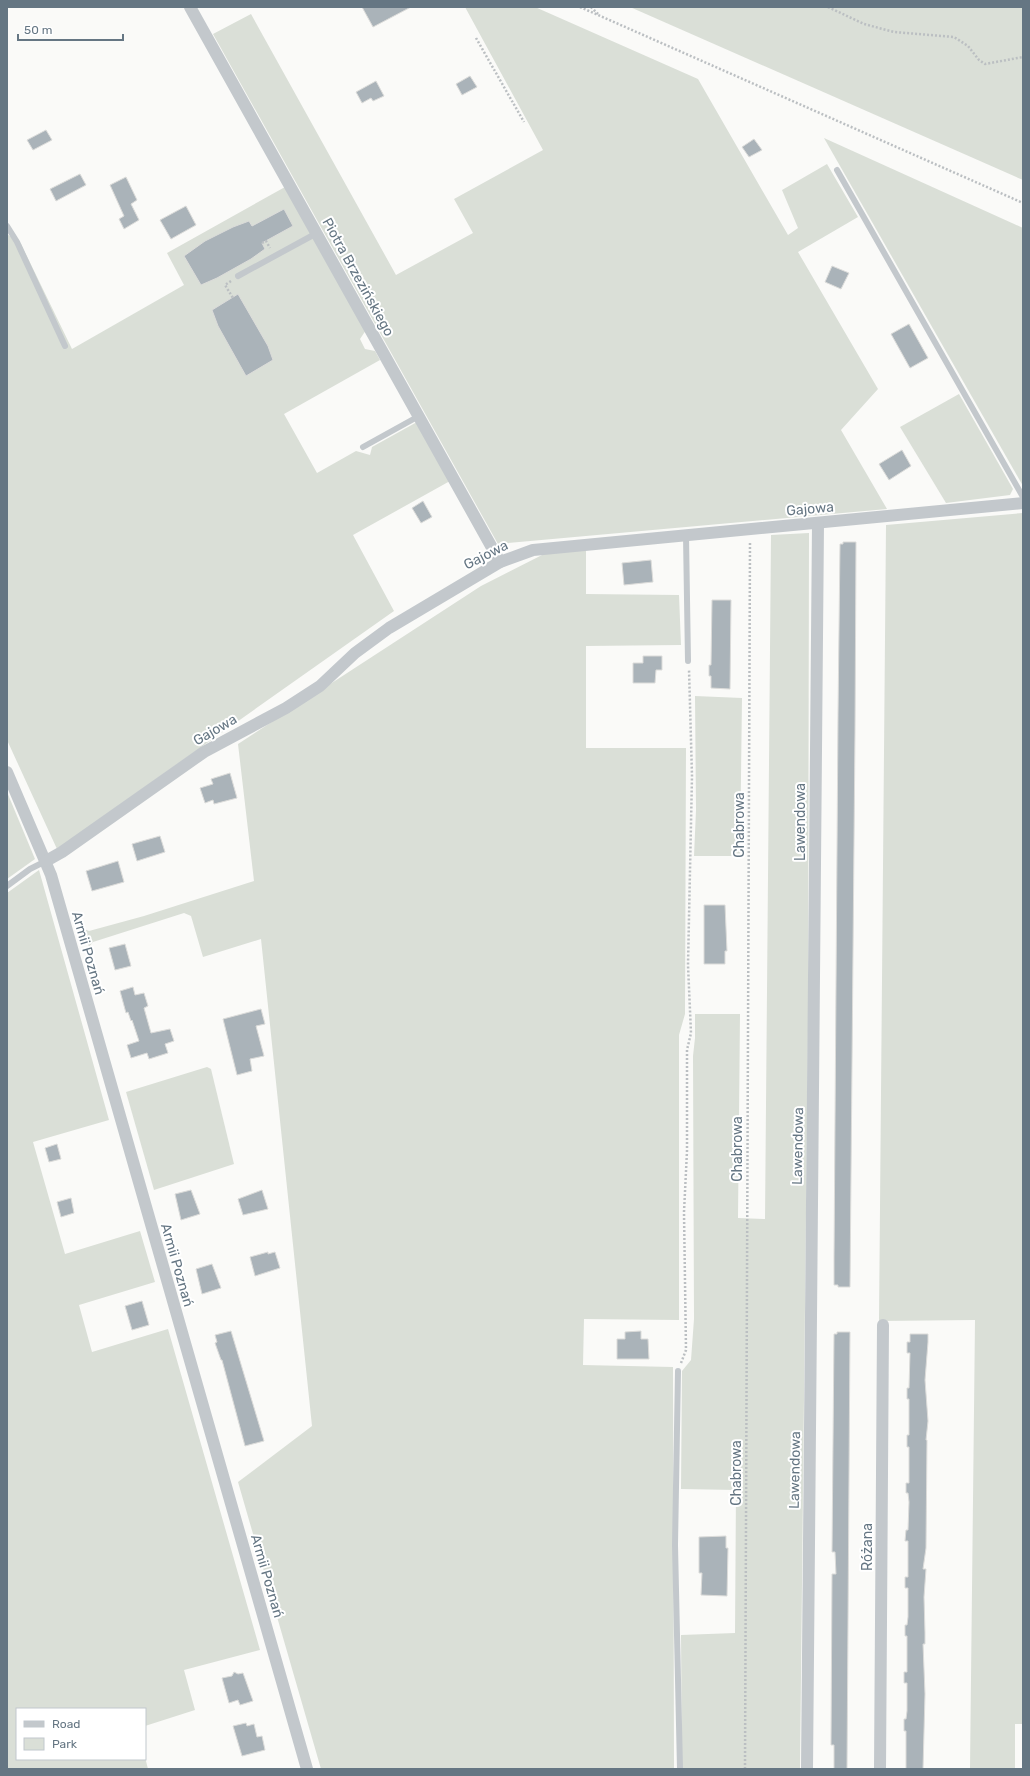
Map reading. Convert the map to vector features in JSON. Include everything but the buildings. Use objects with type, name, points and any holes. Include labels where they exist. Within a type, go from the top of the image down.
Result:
[{"type":"street","name":"Piotra Brzezińskiego","points":[[190,7],[500,562]]},
{"type":"street","name":"Gajowa","points":[[46,861],[62,852],[204,752],[286,708],[320,686],[354,653],[388,628],[500,562],[533,550],[818,524],[1023,503]]},
{"type":"street","name":"Lawendowa","points":[[807,1769],[818,524]]},
{"type":"street","name":"Armii Poznań","points":[[7,772],[46,861],[307,1769]]},
{"type":"street","name":"Różana","points":[[880,1769],[883,1325]]},
{"type":"lane","points":[[837,170],[1023,497]]},
{"type":"lane","points":[[7,226],[17,242],[66,346]]},
{"type":"lane","points":[[238,276],[317,233]]},
{"type":"lane","points":[[364,446],[419,416]]},
{"type":"lane","points":[[686,536],[688,661]]},
{"type":"lane","points":[[7,886],[30,869],[46,861]]},
{"type":"lane","points":[[678,1371],[675,1545],[680,1769]]},
{"type":"path","points":[[580,7],[1023,203]]},
{"type":"path","points":[[591,7],[599,15]]},
{"type":"path","points":[[828,7],[864,24],[894,32],[954,38],[968,46],[979,60],[985,64],[1023,57]]},
{"type":"path","points":[[476,38],[524,122]]},
{"type":"path","points":[[233,298],[225,285],[238,276]]},
{"type":"path","name":"Chabrowa","points":[[745,1769],[750,530]]},
{"type":"path","points":[[678,1371],[686,1350],[684,1212],[688,1151],[687,1050],[691,1032],[688,964],[692,776],[688,661]]},
{"type":"green space","points":[[465,7],[535,7],[698,79],[788,235],[798,228],[782,190],[827,164],[858,217],[798,252],[878,389],[841,430],[887,509],[498,544],[213,34],[251,14],[396,275],[473,233],[454,199],[543,150]]},
{"type":"green space","points":[[630,7],[1023,7],[1023,180]]},
{"type":"green space","points":[[824,138],[1023,228],[1023,486]]},
{"type":"green space","points":[[285,187],[366,330],[360,339],[365,349],[375,351],[380,360],[284,414],[317,473],[356,451],[370,455],[372,447],[417,422],[450,481],[353,535],[394,611],[57,849],[7,740],[7,234],[21,244],[72,349],[184,285],[167,253]]},
{"type":"green space","points":[[959,394],[1013,489],[1010,495],[946,503],[900,427]]},
{"type":"green space","points":[[1023,513],[1023,1724],[1015,1724],[1015,1769],[970,1769],[975,1320],[879,1321],[886,525]]},
{"type":"green space","points":[[809,533],[808,1028],[800,1769],[682,1769],[681,1635],[735,1633],[736,1490],[681,1489],[682,1371],[691,1360],[694,1319],[693,1056],[695,1014],[740,1014],[738,1218],[765,1219],[771,535]]},
{"type":"green space","points":[[586,550],[586,594],[679,595],[681,645],[586,646],[586,748],[686,748],[685,1014],[679,1035],[679,1320],[584,1319],[583,1365],[673,1367],[674,1769],[321,1769],[238,1482],[312,1426],[261,939],[203,957],[191,916],[184,913],[93,942],[89,947],[84,929],[89,931],[144,916],[254,881],[238,744],[481,586],[546,553]]},
{"type":"green space","points":[[695,696],[742,698],[740,856],[694,856],[696,810]]},
{"type":"green space","points":[[7,792],[35,859],[7,879]]},
{"type":"green space","points":[[39,870],[109,1120],[33,1142],[65,1254],[140,1231],[155,1282],[79,1305],[92,1352],[168,1329],[260,1650],[184,1670],[195,1710],[146,1726],[146,1708],[16,1708],[16,1760],[146,1760],[148,1769],[7,1769],[7,893]]},
{"type":"green space","points":[[207,1067],[211,1069],[234,1164],[154,1190],[126,1092]]}]
